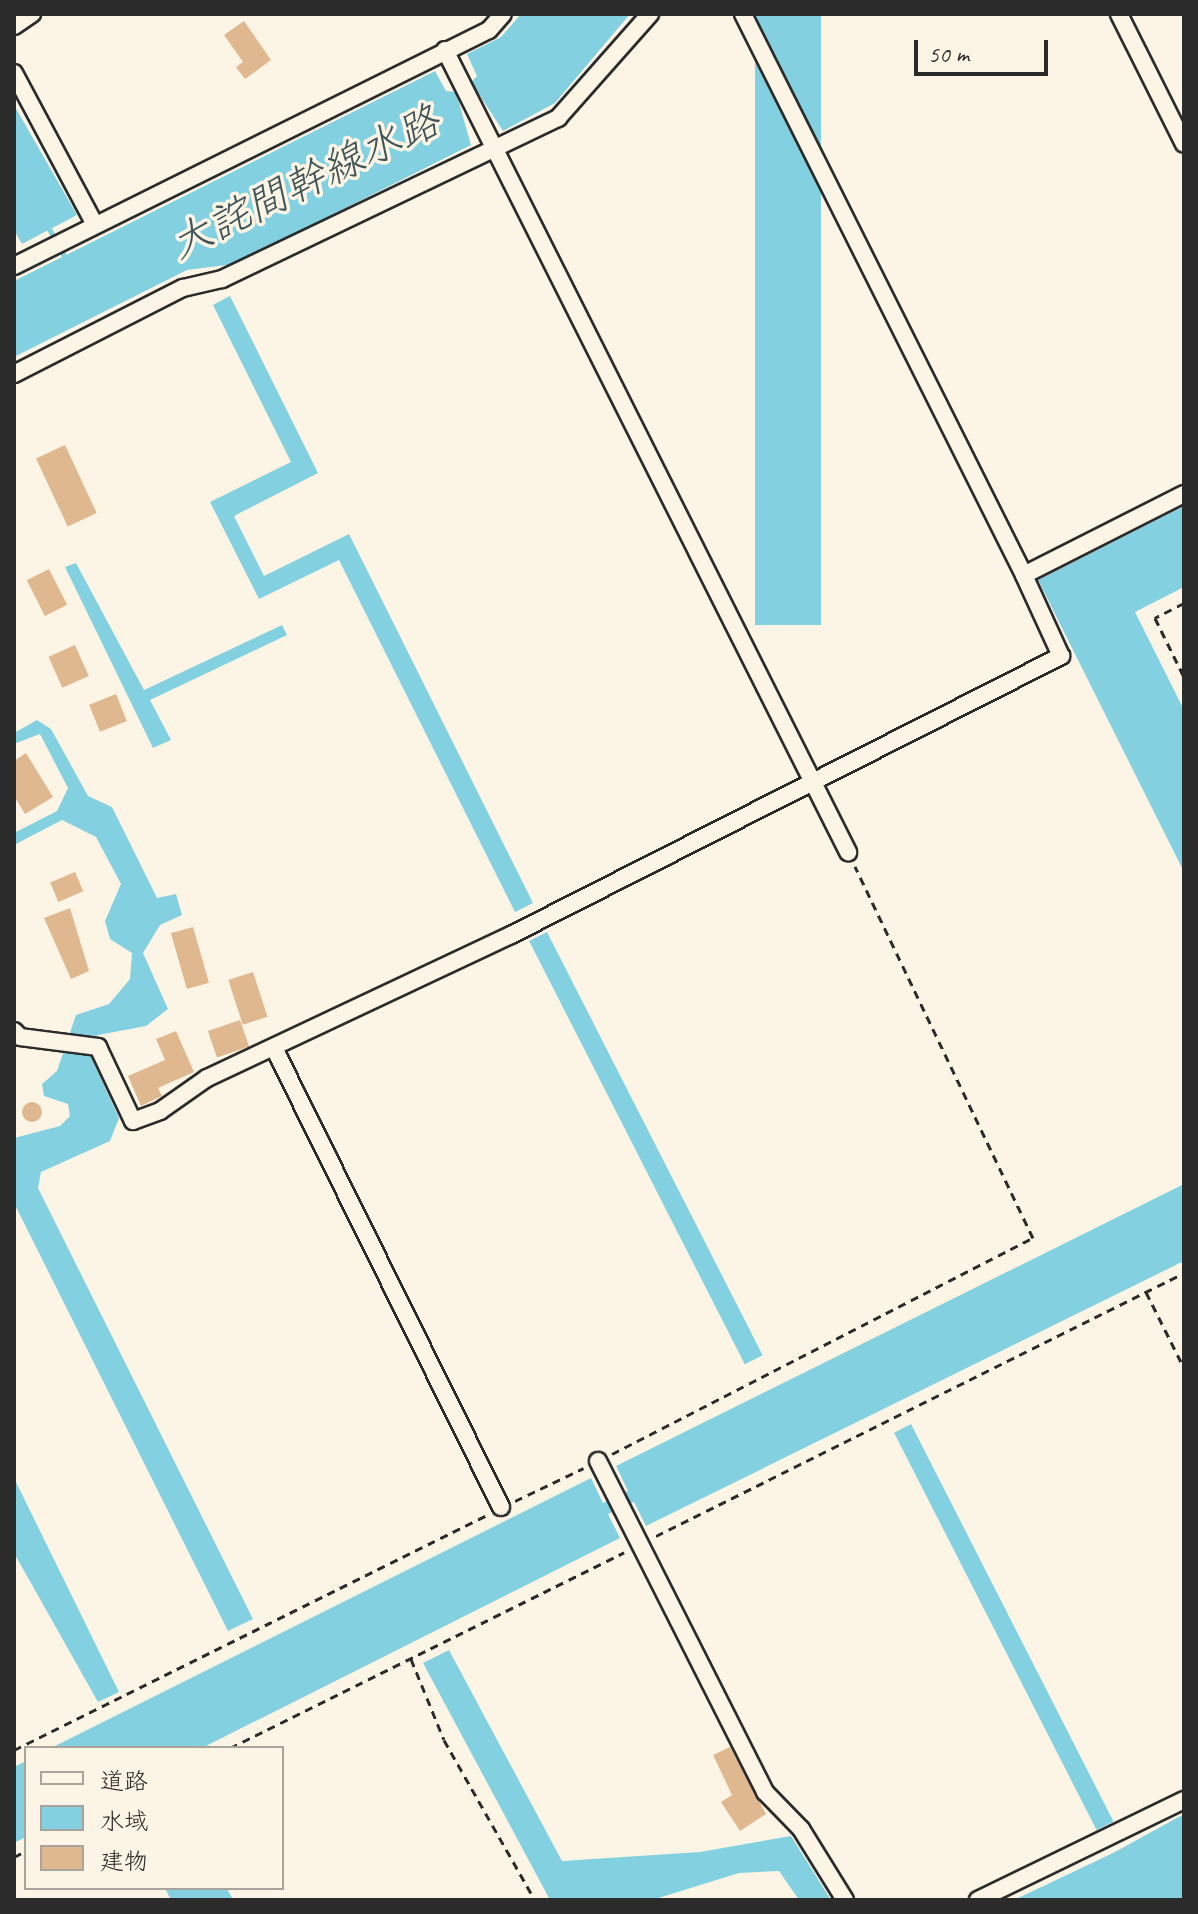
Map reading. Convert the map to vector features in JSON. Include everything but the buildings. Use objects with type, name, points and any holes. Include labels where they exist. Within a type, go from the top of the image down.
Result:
[{"type":"street","points":[[14,26],[32,14]]},
{"type":"street","points":[[14,266],[94,223],[489,30],[503,14]]},
{"type":"street","points":[[14,374],[183,288],[222,279],[495,149],[566,111],[650,14]]},
{"type":"street","points":[[14,1031],[20,1037],[98,1047],[133,1121],[1061,656],[1024,575],[743,14]]},
{"type":"street","points":[[1119,14],[1184,144]]},
{"type":"street","points":[[445,50],[809,783],[848,852]]},
{"type":"street","points":[[14,73],[94,223]]},
{"type":"street","points":[[1024,575],[1184,494]]},
{"type":"street","points":[[274,1048],[501,1507]]},
{"type":"street","points":[[598,1461],[765,1792],[801,1829],[845,1900]]},
{"type":"street","points":[[978,1900],[1184,1800]]},
{"type":"path","points":[[1184,603],[1155,618],[1184,677]]},
{"type":"path","points":[[14,1750],[598,1461],[1033,1238],[848,852]]},
{"type":"path","points":[[234,1746],[1184,1273]]},
{"type":"path","points":[[1146,1292],[1184,1368]]},
{"type":"path","points":[[410,1657],[444,1740],[535,1900]]},
{"type":"water","points":[[521,14],[630,14],[555,103],[503,131],[471,82],[477,76],[467,54],[501,37]]},
{"type":"water","points":[[755,14],[821,14],[821,625],[755,625]]},
{"type":"water","name":"大詫間幹線水路","points":[[435,71],[446,91],[456,92],[471,145],[234,264],[187,270],[14,357],[14,281]]},
{"type":"water","points":[[14,105],[77,215],[22,244],[14,230]]},
{"type":"water","points":[[230,296],[318,473],[234,516],[264,576],[349,534],[533,903],[515,912],[339,560],[259,599],[210,502],[291,462],[213,305]]},
{"type":"water","points":[[1184,506],[1184,587],[1135,612],[1184,710],[1184,872],[1038,580]]},
{"type":"water","points":[[76,563],[144,690],[282,625],[287,635],[150,700],[171,740],[153,748],[65,567]]},
{"type":"water","points":[[37,720],[51,729],[88,796],[112,807],[157,898],[176,894],[182,915],[160,925],[143,953],[168,1009],[146,1026],[93,1036],[92,1059],[119,1118],[110,1141],[41,1172],[38,1188],[253,1619],[228,1631],[14,1203],[14,1138],[60,1126],[70,1116],[68,1104],[44,1096],[42,1084],[57,1071],[76,1015],[109,1004],[130,979],[132,953],[110,939],[105,921],[121,884],[96,837],[62,820],[14,845],[14,833],[57,811],[68,788],[40,734],[14,744],[14,733]]},
{"type":"water","points":[[547,932],[763,1355],[745,1364],[529,941]]},
{"type":"water","points":[[1184,1184],[1184,1261],[646,1526],[634,1502],[608,1514],[620,1538],[206,1746],[55,1746],[591,1478],[603,1503],[628,1491],[616,1466]]},
{"type":"water","points":[[911,1424],[1113,1821],[1097,1830],[894,1433]]},
{"type":"water","points":[[15,1480],[119,1692],[98,1702],[14,1553]]},
{"type":"water","points":[[449,1650],[562,1861],[700,1852],[791,1836],[831,1900],[799,1900],[779,1871],[739,1873],[652,1900],[550,1900],[423,1663]]},
{"type":"water","points":[[24,1762],[24,1838],[14,1843],[14,1767]]},
{"type":"water","points":[[1184,1814],[1184,1900],[1014,1900],[1113,1853]]},
{"type":"water","points":[[166,1890],[228,1890],[233,1900],[171,1900]]},
{"type":"waterway","points":[[48,227],[66,260]]}]
